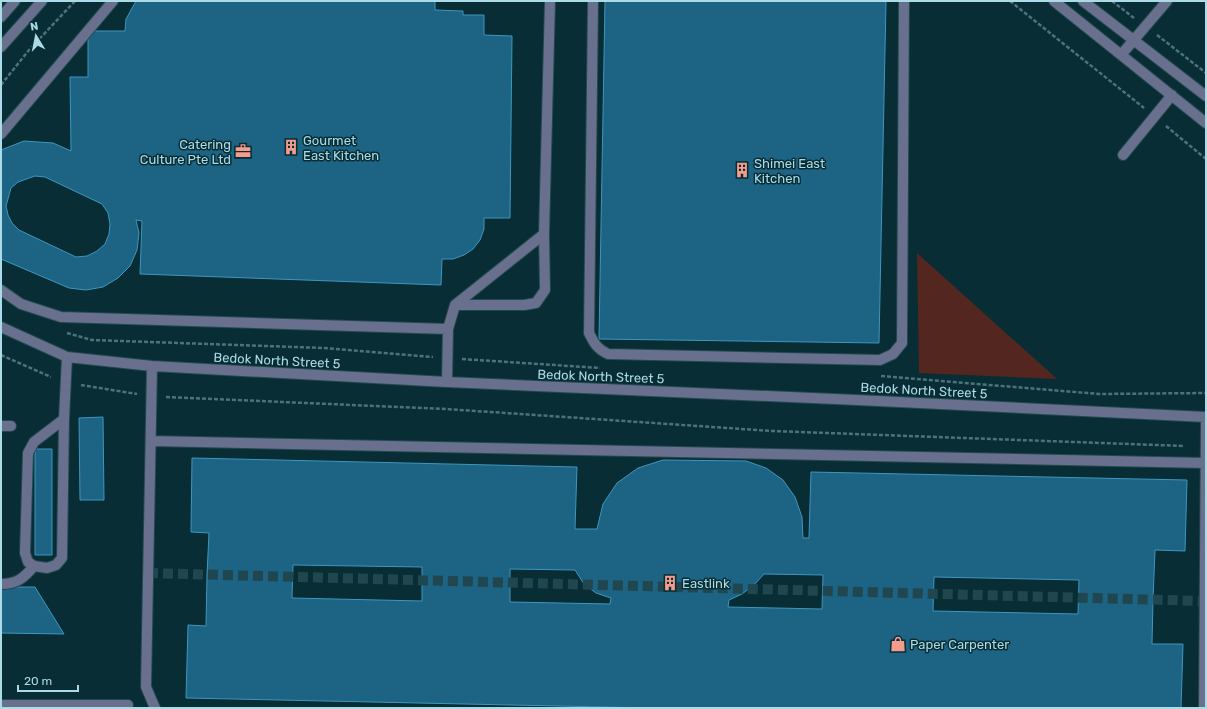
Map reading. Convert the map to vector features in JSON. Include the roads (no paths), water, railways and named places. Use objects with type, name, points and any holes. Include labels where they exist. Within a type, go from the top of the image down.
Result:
[{"type":"street","points":[[1,17],[15,1]]},
{"type":"street","points":[[1,47],[42,1]]},
{"type":"street","points":[[1,134],[113,1]]},
{"type":"street","points":[[455,305],[524,305],[536,303],[545,290],[544,234],[550,1]]},
{"type":"street","points":[[593,1],[589,332],[595,346],[608,354],[880,360],[892,354],[902,343],[904,1]]},
{"type":"street","points":[[1054,1],[1206,123]]},
{"type":"street","points":[[1083,1],[1206,96]]},
{"type":"street","points":[[1121,55],[1167,1]]},
{"type":"street","points":[[1123,155],[1172,95]]},
{"type":"street","points":[[447,382],[448,329],[455,305],[544,234]]},
{"type":"street","points":[[1,290],[21,304],[61,317],[448,329]]},
{"type":"street","name":"Bedok North Street 5","points":[[1,327],[67,357],[152,366],[447,382],[857,400],[1206,418]]},
{"type":"street","points":[[64,419],[34,442],[28,453],[25,552],[28,562],[34,566],[47,568],[56,565],[62,558],[64,419],[67,357]]},
{"type":"street","points":[[152,366],[146,687],[155,708]]},
{"type":"street","points":[[1204,708],[1206,418]]},
{"type":"street","points":[[151,441],[1206,463]]},
{"type":"street","points":[[1,584],[16,582],[25,577],[34,566]]},
{"type":"street","points":[[1,705],[128,705]]},
{"type":"tunnel","points":[[148,573],[1205,601]]},
{"type":"place","name":"Gourmet East Kitchen","points":[[291,147]]},
{"type":"place","name":"Catering Culture Pte Ltd","points":[[243,151]]},
{"type":"place","name":"Shimei East Kitchen","points":[[742,170]]},
{"type":"place","name":"Eastlink","points":[[670,583]]},
{"type":"place","name":"Paper Carpenter","points":[[898,644]]}]
